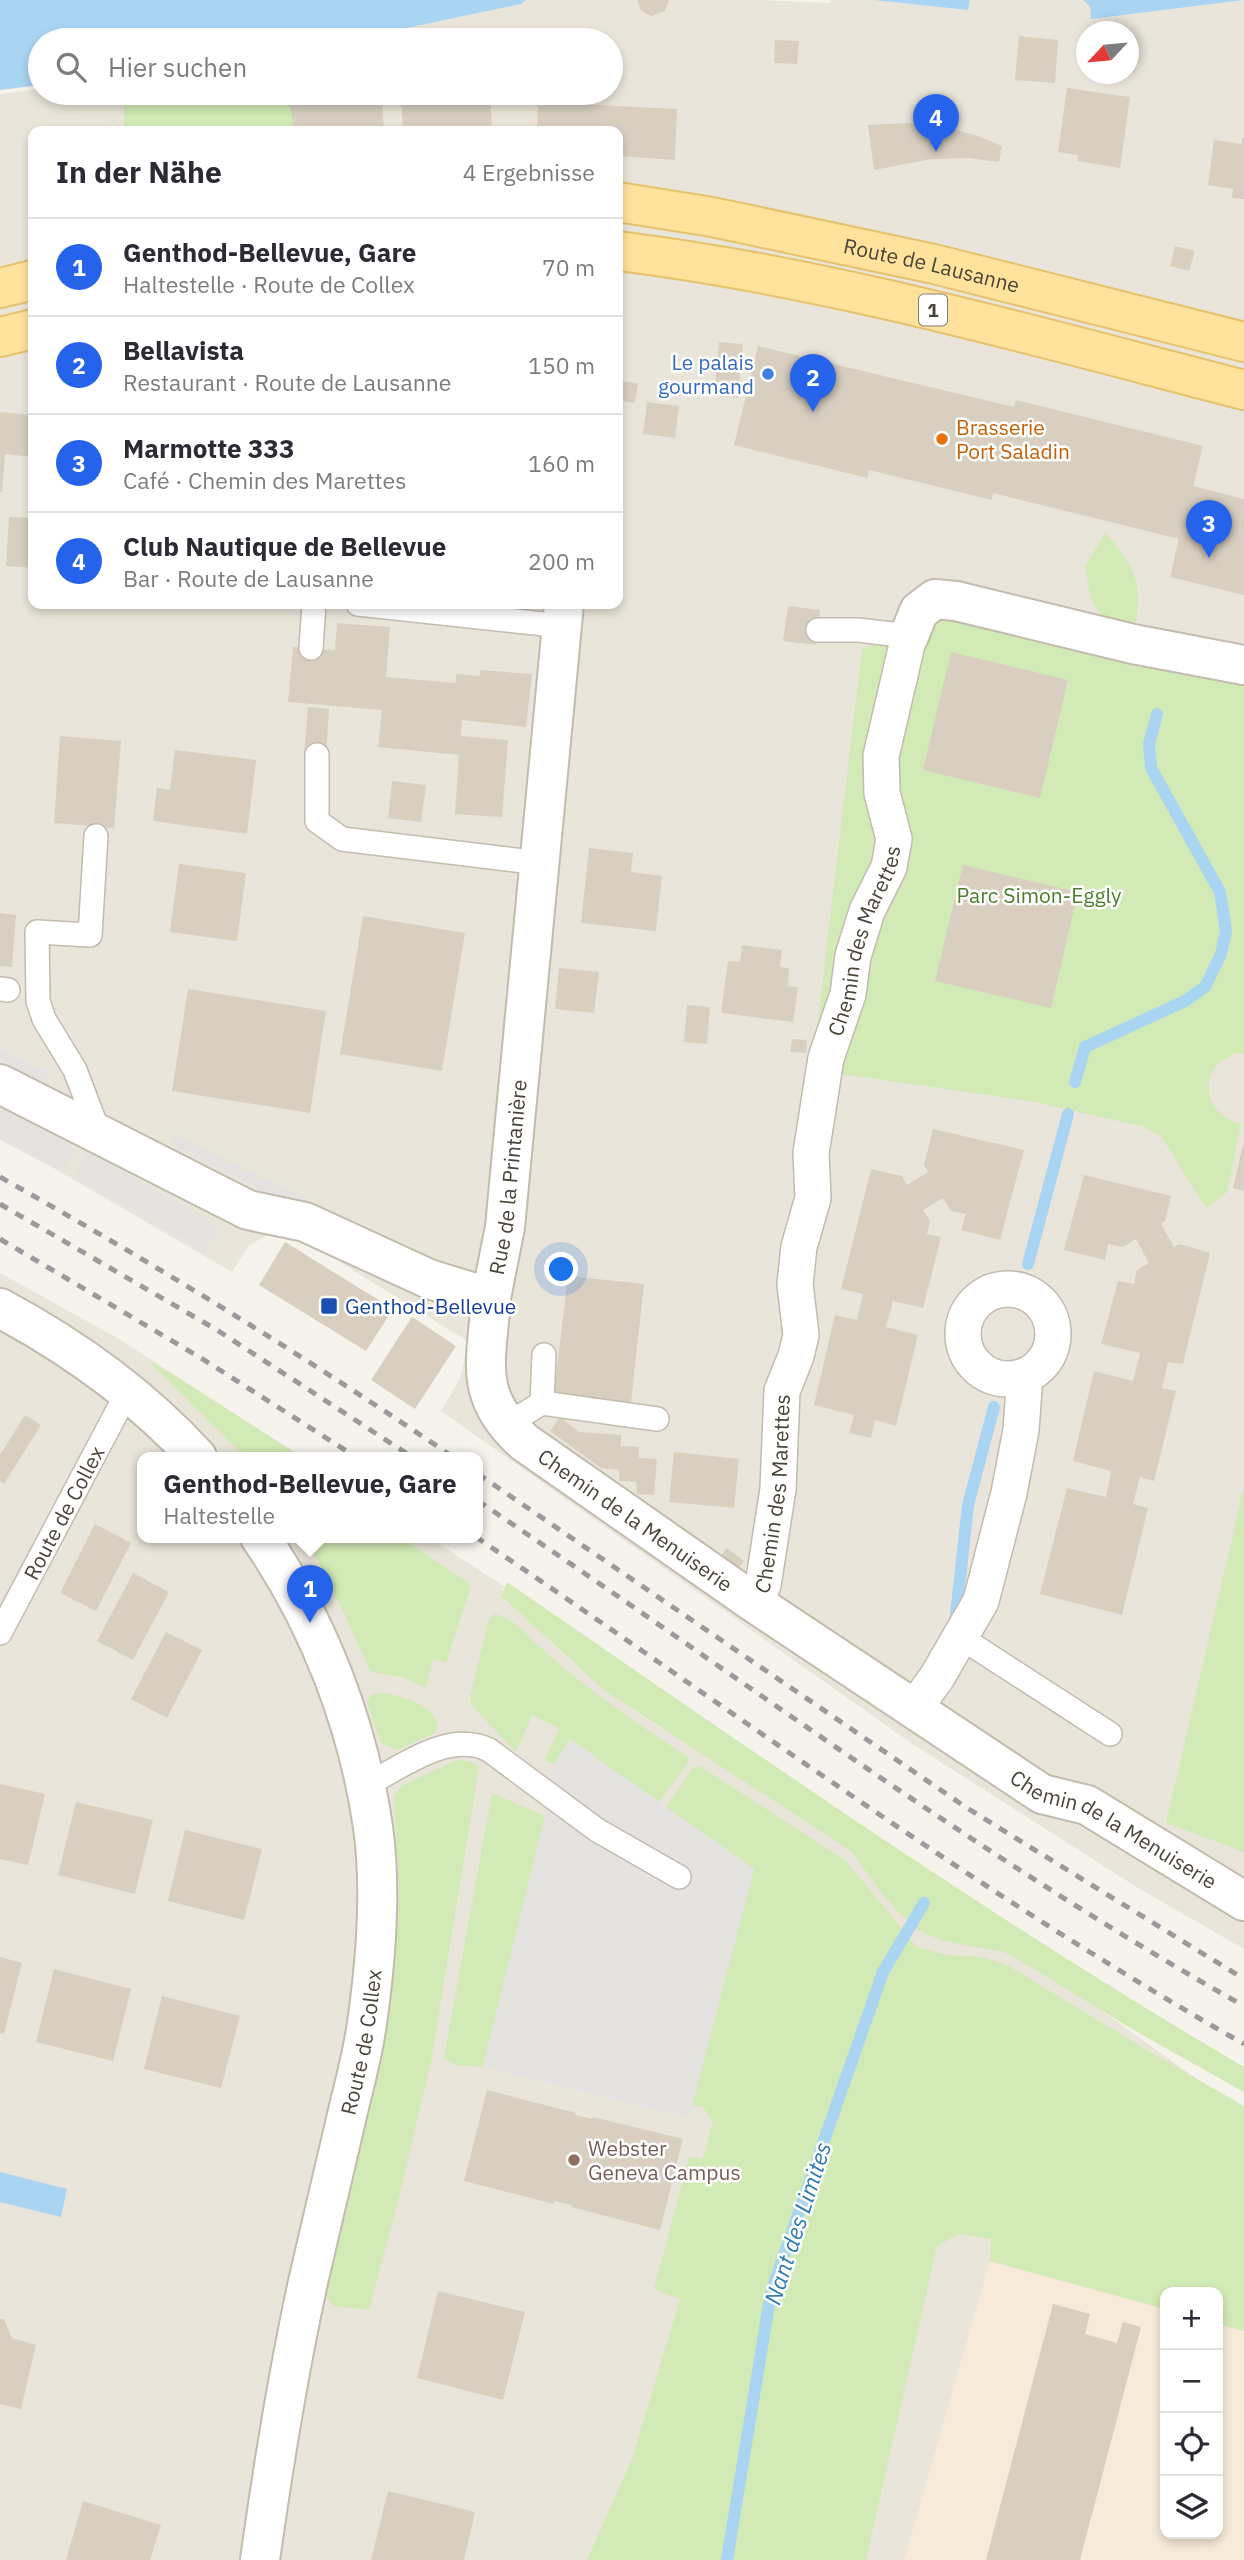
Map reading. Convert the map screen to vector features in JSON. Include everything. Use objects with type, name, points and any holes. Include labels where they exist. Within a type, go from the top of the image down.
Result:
[{"type":"main road","name":"Route de Lausanne","points":[[623,203],[712,217],[934,264],[1244,342]]},
{"type":"main road","name":"Route de Lausanne","points":[[623,252],[757,274],[924,308],[1244,390]]},
{"type":"main road","points":[[0,288],[28,281]]},
{"type":"main road","points":[[0,337],[28,330]]},
{"type":"street","name":"Chemin des Marettes","points":[[753,1602],[763,1585],[778,1489],[782,1391],[801,1335],[794,1284],[799,1247],[813,1198],[811,1153],[826,1058],[849,994],[853,956],[867,911],[889,867],[894,839],[882,793],[881,756],[909,636],[919,611],[935,598],[956,601],[1133,645],[1244,665]]},
{"type":"street","name":"Rue de la Printanière","points":[[0,1084],[248,1210],[304,1222],[429,1279],[491,1298],[505,1227],[563,615]]},
{"type":"street","name":"Chemin de la Menuiserie","points":[[491,1298],[486,1372],[488,1393],[506,1426],[524,1442],[753,1602],[1042,1794],[1087,1805],[1241,1897]]},
{"type":"street","points":[[0,1308],[75,1353],[128,1391],[192,1452]]},
{"type":"street","points":[[914,1709],[937,1676],[981,1601],[1011,1482],[1021,1430],[1025,1376]]},
{"type":"street","name":"Route de Collex","points":[[260,2560],[275,2456],[307,2285],[367,2026],[377,1897],[373,1829],[351,1730],[325,1654],[291,1587],[264,1543]]},
{"type":"lane","points":[[311,648],[314,609]]},
{"type":"lane","points":[[451,609],[563,615]]},
{"type":"lane","points":[[818,630],[858,630],[909,636]]},
{"type":"lane","points":[[317,755],[317,821],[342,839],[540,863]]},
{"type":"lane","points":[[96,836],[90,934],[37,932],[37,985],[38,1001],[44,1019],[75,1070],[99,1133]]},
{"type":"lane","points":[[542,1404],[544,1355]]},
{"type":"lane","name":"Route de Collex","points":[[0,1633],[128,1391]]},
{"type":"lane","points":[[506,1426],[542,1404],[657,1419]]},
{"type":"lane","points":[[974,1646],[1110,1734]]},
{"type":"lane","points":[[365,1786],[436,1749],[449,1744],[473,1743],[489,1749],[597,1830],[679,1877]]},
{"type":"shaded area","points":[[526,0],[759,0],[830,3],[831,0],[873,0],[968,10],[970,0],[1083,0],[1090,5],[1092,19],[1244,0],[1244,1949],[1138,1888],[914,1745],[441,1411],[460,1378],[469,1342],[288,1230],[274,1232],[249,1245],[232,1272],[50,1166],[0,1140],[0,94],[28,90],[28,105],[623,105],[623,28],[407,28],[521,4]]},
{"type":"shaded area","points":[[0,1049],[49,1074],[44,1083],[0,1061]]},
{"type":"shaded area","points":[[0,1106],[76,1147],[63,1172],[0,1139]]},
{"type":"shaded area","points":[[175,1135],[308,1200],[303,1211],[170,1145]]},
{"type":"shaded area","points":[[88,1152],[220,1227],[205,1252],[74,1177]]},
{"type":"shaded area","points":[[0,1273],[119,1339],[294,1452],[137,1452],[137,1543],[437,1543],[504,1586],[501,1596],[605,1690],[1051,1974],[1244,2113],[1244,2560],[0,2560]]},
{"type":"shaded area","points":[[570,1739],[754,1869],[689,2117],[483,2067],[545,1816],[553,1764]]},
{"type":"shaded area","points":[[990,2261],[1160,2308],[1160,2539],[1223,2539],[1223,2325],[1244,2331],[1244,2560],[904,2560]]},
{"type":"green space","points":[[124,105],[290,105],[293,126],[124,126]]},
{"type":"green space","points":[[1105,533],[1122,553],[1134,574],[1138,596],[1135,623],[1101,616],[1091,599],[1085,567]]},
{"type":"green space","name":"Parc Simon-Eggly","points":[[953,617],[1244,685],[1244,1053],[1229,1056],[1218,1063],[1209,1085],[1210,1097],[1216,1109],[1226,1118],[1241,1124],[1227,1192],[1206,1208],[1161,1136],[1144,1127],[1035,1102],[812,1070],[862,649]]},
{"type":"green space","points":[[153,1362],[294,1452],[240,1452],[151,1364]]},
{"type":"green space","points":[[1244,1487],[1244,1852],[1166,1823]]},
{"type":"green space","points":[[307,1543],[409,1543],[469,1583],[470,1589],[446,1663],[433,1659],[426,1688],[404,1678],[370,1671],[331,1586]]},
{"type":"green space","points":[[507,1582],[963,1892],[1244,2067],[1244,2092],[1004,1952],[943,1941],[918,1930],[884,1896],[851,1851],[605,1691],[501,1596]]},
{"type":"green space","points":[[495,1614],[513,1622],[592,1690],[689,1758],[659,1802],[570,1740],[553,1764],[545,1760],[559,1728],[532,1715],[516,1752],[472,1706],[470,1697],[489,1619]]},
{"type":"green space","points":[[378,1693],[407,1699],[427,1709],[437,1724],[435,1733],[397,1750],[381,1743],[367,1702],[370,1696]]},
{"type":"green space","points":[[456,1760],[469,1761],[479,1767],[431,2062],[369,2310],[334,2306],[327,2298],[325,2286],[388,2010],[395,1955],[399,1891],[394,1796],[401,1786]]},
{"type":"green space","points":[[700,1766],[846,1861],[917,1947],[947,1955],[983,1957],[1009,1966],[1244,2106],[1244,2331],[1223,2325],[1223,2287],[1160,2287],[1160,2308],[990,2261],[991,2239],[959,2234],[937,2246],[866,2560],[587,2560],[632,2459],[680,2299],[654,2289],[689,2157],[701,2159],[704,2156],[713,2122],[703,2107],[692,2105],[754,1869],[666,1807],[694,1767]]},
{"type":"green space","points":[[492,1793],[545,1816],[483,2067],[455,2065],[444,2058]]},
{"type":"water","points":[[0,0],[526,0],[521,4],[407,28],[28,28],[28,86],[0,90]]},
{"type":"water","points":[[873,0],[970,0],[968,10]]},
{"type":"water","points":[[1083,0],[1244,0],[1091,19],[1090,6]]},
{"type":"water","points":[[0,2172],[67,2189],[61,2217],[0,2202]]},
{"type":"building","points":[[637,0],[669,0],[665,11],[651,16],[641,11]]},
{"type":"building","points":[[1019,36],[1058,40],[1055,83],[1015,80]]},
{"type":"building","points":[[775,40],[799,41],[797,64],[774,63]]},
{"type":"building","points":[[1067,88],[1130,97],[1120,168],[1077,161],[1078,155],[1058,152]]},
{"type":"building","points":[[290,105],[382,105],[384,126],[293,126]]},
{"type":"building","points":[[402,105],[491,105],[492,126],[403,126]]},
{"type":"building","points":[[538,105],[677,109],[675,160],[623,156],[623,126],[537,126]]},
{"type":"building","points":[[906,123],[952,129],[1002,146],[999,162],[968,158],[932,159],[874,170],[868,125]]},
{"type":"building","points":[[1242,138],[1244,199],[1232,198],[1233,189],[1208,185],[1214,140],[1242,144]]},
{"type":"building","points":[[1175,246],[1195,251],[1189,271],[1170,266]]},
{"type":"building","points":[[719,342],[743,344],[738,398],[714,396]]},
{"type":"building","points":[[758,346],[1014,407],[1016,400],[1203,446],[1193,486],[1244,499],[1244,595],[1170,577],[1179,539],[993,493],[992,500],[869,470],[867,478],[734,445]]},
{"type":"building","points":[[623,382],[638,383],[635,403],[623,401]]},
{"type":"building","points":[[647,402],[679,406],[675,438],[643,434]]},
{"type":"building","points":[[0,412],[28,415],[28,456],[5,454],[0,492]]},
{"type":"building","points":[[9,517],[28,518],[28,568],[6,566]]},
{"type":"building","points":[[788,606],[820,610],[816,645],[783,641]]},
{"type":"building","points":[[337,623],[390,627],[386,677],[456,683],[456,674],[480,676],[480,670],[532,674],[526,727],[462,720],[461,736],[508,740],[502,817],[455,814],[459,755],[378,747],[382,710],[288,702],[293,647],[335,650]]},
{"type":"building","points":[[951,652],[1068,680],[1040,798],[923,770]]},
{"type":"building","points":[[308,707],[329,709],[326,756],[304,754]]},
{"type":"building","points":[[60,736],[121,741],[114,828],[54,823]]},
{"type":"building","points":[[175,750],[256,760],[247,834],[153,821],[157,788],[170,790]]},
{"type":"building","points":[[392,781],[426,785],[421,822],[388,818]]},
{"type":"building","points":[[589,848],[633,853],[631,872],[662,876],[656,931],[581,923]]},
{"type":"building","points":[[179,864],[246,873],[237,941],[170,932]]},
{"type":"building","points":[[963,865],[1078,892],[1051,1008],[935,981]]},
{"type":"building","points":[[0,913],[16,915],[12,967],[0,966]]},
{"type":"building","points":[[363,916],[465,933],[442,1071],[340,1054]]},
{"type":"building","points":[[742,945],[782,950],[780,967],[789,968],[788,986],[798,987],[793,1022],[721,1013],[728,961],[740,962]]},
{"type":"building","points":[[559,968],[599,972],[594,1013],[555,1009]]},
{"type":"building","points":[[188,989],[326,1011],[310,1113],[172,1091]]},
{"type":"building","points":[[687,1005],[710,1007],[707,1044],[684,1042]]},
{"type":"building","points":[[792,1039],[807,1040],[806,1053],[790,1052]]},
{"type":"building","points":[[933,1129],[1024,1150],[1000,1240],[961,1230],[966,1214],[951,1211],[943,1198],[923,1210],[930,1221],[927,1234],[941,1237],[923,1308],[893,1301],[886,1327],[918,1335],[896,1426],[875,1420],[871,1438],[849,1433],[854,1415],[814,1405],[835,1315],[857,1320],[863,1294],[841,1289],[871,1169],[902,1176],[907,1185],[928,1172],[924,1165]]},
{"type":"building","points":[[1244,1145],[1244,1191],[1233,1188]]},
{"type":"building","points":[[1084,1175],[1171,1196],[1165,1221],[1161,1224],[1174,1247],[1180,1244],[1210,1253],[1183,1364],[1168,1362],[1162,1388],[1176,1391],[1154,1481],[1140,1477],[1133,1504],[1148,1508],[1122,1615],[1040,1594],[1067,1488],[1106,1497],[1111,1471],[1073,1461],[1094,1371],[1133,1381],[1140,1353],[1101,1344],[1118,1281],[1134,1284],[1137,1270],[1149,1263],[1136,1239],[1123,1247],[1108,1244],[1105,1260],[1064,1250]]},
{"type":"building","points":[[285,1242],[393,1309],[366,1351],[259,1285]]},
{"type":"building","points":[[568,1276],[644,1284],[631,1403],[554,1394]]},
{"type":"building","points":[[412,1317],[456,1346],[415,1409],[371,1380]]},
{"type":"building","points":[[25,1415],[41,1425],[4,1484],[0,1481],[0,1455]]},
{"type":"building","points":[[560,1417],[579,1432],[621,1435],[621,1446],[639,1447],[639,1458],[657,1459],[654,1495],[637,1494],[636,1482],[619,1481],[619,1470],[601,1468],[550,1431]]},
{"type":"building","points":[[674,1452],[739,1459],[734,1508],[669,1502]]},
{"type":"building","points":[[95,1524],[131,1543],[96,1611],[60,1593]]},
{"type":"building","points":[[727,1548],[744,1561],[732,1578],[714,1565]]},
{"type":"building","points":[[133,1573],[169,1592],[133,1660],[97,1641]]},
{"type":"building","points":[[166,1632],[202,1650],[167,1718],[131,1699]]},
{"type":"building","points":[[0,1784],[45,1794],[28,1865],[0,1859]]},
{"type":"building","points":[[76,1802],[153,1820],[135,1894],[58,1875]]},
{"type":"building","points":[[185,1830],[262,1849],[244,1920],[168,1901]]},
{"type":"building","points":[[0,1957],[22,1963],[4,2034],[0,2033]]},
{"type":"building","points":[[54,1969],[131,1989],[113,2061],[36,2042]]},
{"type":"building","points":[[162,1996],[240,2016],[221,2088],[144,2069]]},
{"type":"building","name":"Webster Geneva Campus","points":[[487,2090],[576,2113],[575,2115],[683,2139],[660,2230],[571,2207],[572,2205],[554,2201],[554,2204],[464,2181]]},
{"type":"building","points":[[438,2291],[525,2312],[503,2400],[417,2378]]},
{"type":"building","points":[[1053,2304],[1090,2314],[1085,2334],[1117,2343],[1123,2322],[1141,2327],[1080,2560],[986,2560]]},
{"type":"building","points":[[0,2319],[4,2319],[12,2338],[36,2345],[21,2409],[0,2404]]},
{"type":"building","points":[[388,2491],[475,2512],[464,2560],[371,2560]]},
{"type":"building","points":[[83,2501],[161,2525],[150,2560],[66,2560]]},
{"type":"waterway","name":"Nant des Limites","points":[[1075,1082],[1085,1047],[1185,1001],[1205,987],[1221,954],[1226,931],[1220,892],[1151,768],[1149,744],[1157,714]]},
{"type":"waterway","name":"Nant des Limites","points":[[1028,1264],[1068,1114]]},
{"type":"waterway","name":"Nant des Limites","points":[[955,1624],[968,1505],[994,1407]]},
{"type":"waterway","name":"Nant des Limites","points":[[727,2560],[771,2292],[883,1972],[924,1903]]},
{"type":"railway","points":[[0,1177],[230,1312],[446,1452]]},
{"type":"railway","points":[[0,1204],[217,1330],[404,1452]]},
{"type":"railway","points":[[0,1239],[201,1358],[348,1452]]},
{"type":"railway","points":[[483,1477],[967,1808],[1244,1979]]},
{"type":"railway","points":[[483,1504],[951,1825],[1047,1888],[1244,2006]]},
{"type":"railway","points":[[483,1542],[951,1862],[1145,1986],[1244,2044]]},
{"type":"place","name":"Club Nautique de Bellevue","points":[[936,152]]},
{"type":"place","name":"Le palais gourmand","points":[[768,374]]},
{"type":"place","name":"Bellavista","points":[[813,412]]},
{"type":"place","name":"Brasserie Port Saladin","points":[[942,439]]},
{"type":"place","name":"Marmotte 333","points":[[1209,558]]},
{"type":"place","name":"Genthod-Bellevue","points":[[329,1306]]},
{"type":"place","name":"Genthod-Bellevue, Gare","points":[[310,1623]]},
{"type":"place","name":"Webster Geneva Campus","points":[[574,2160]]}]
